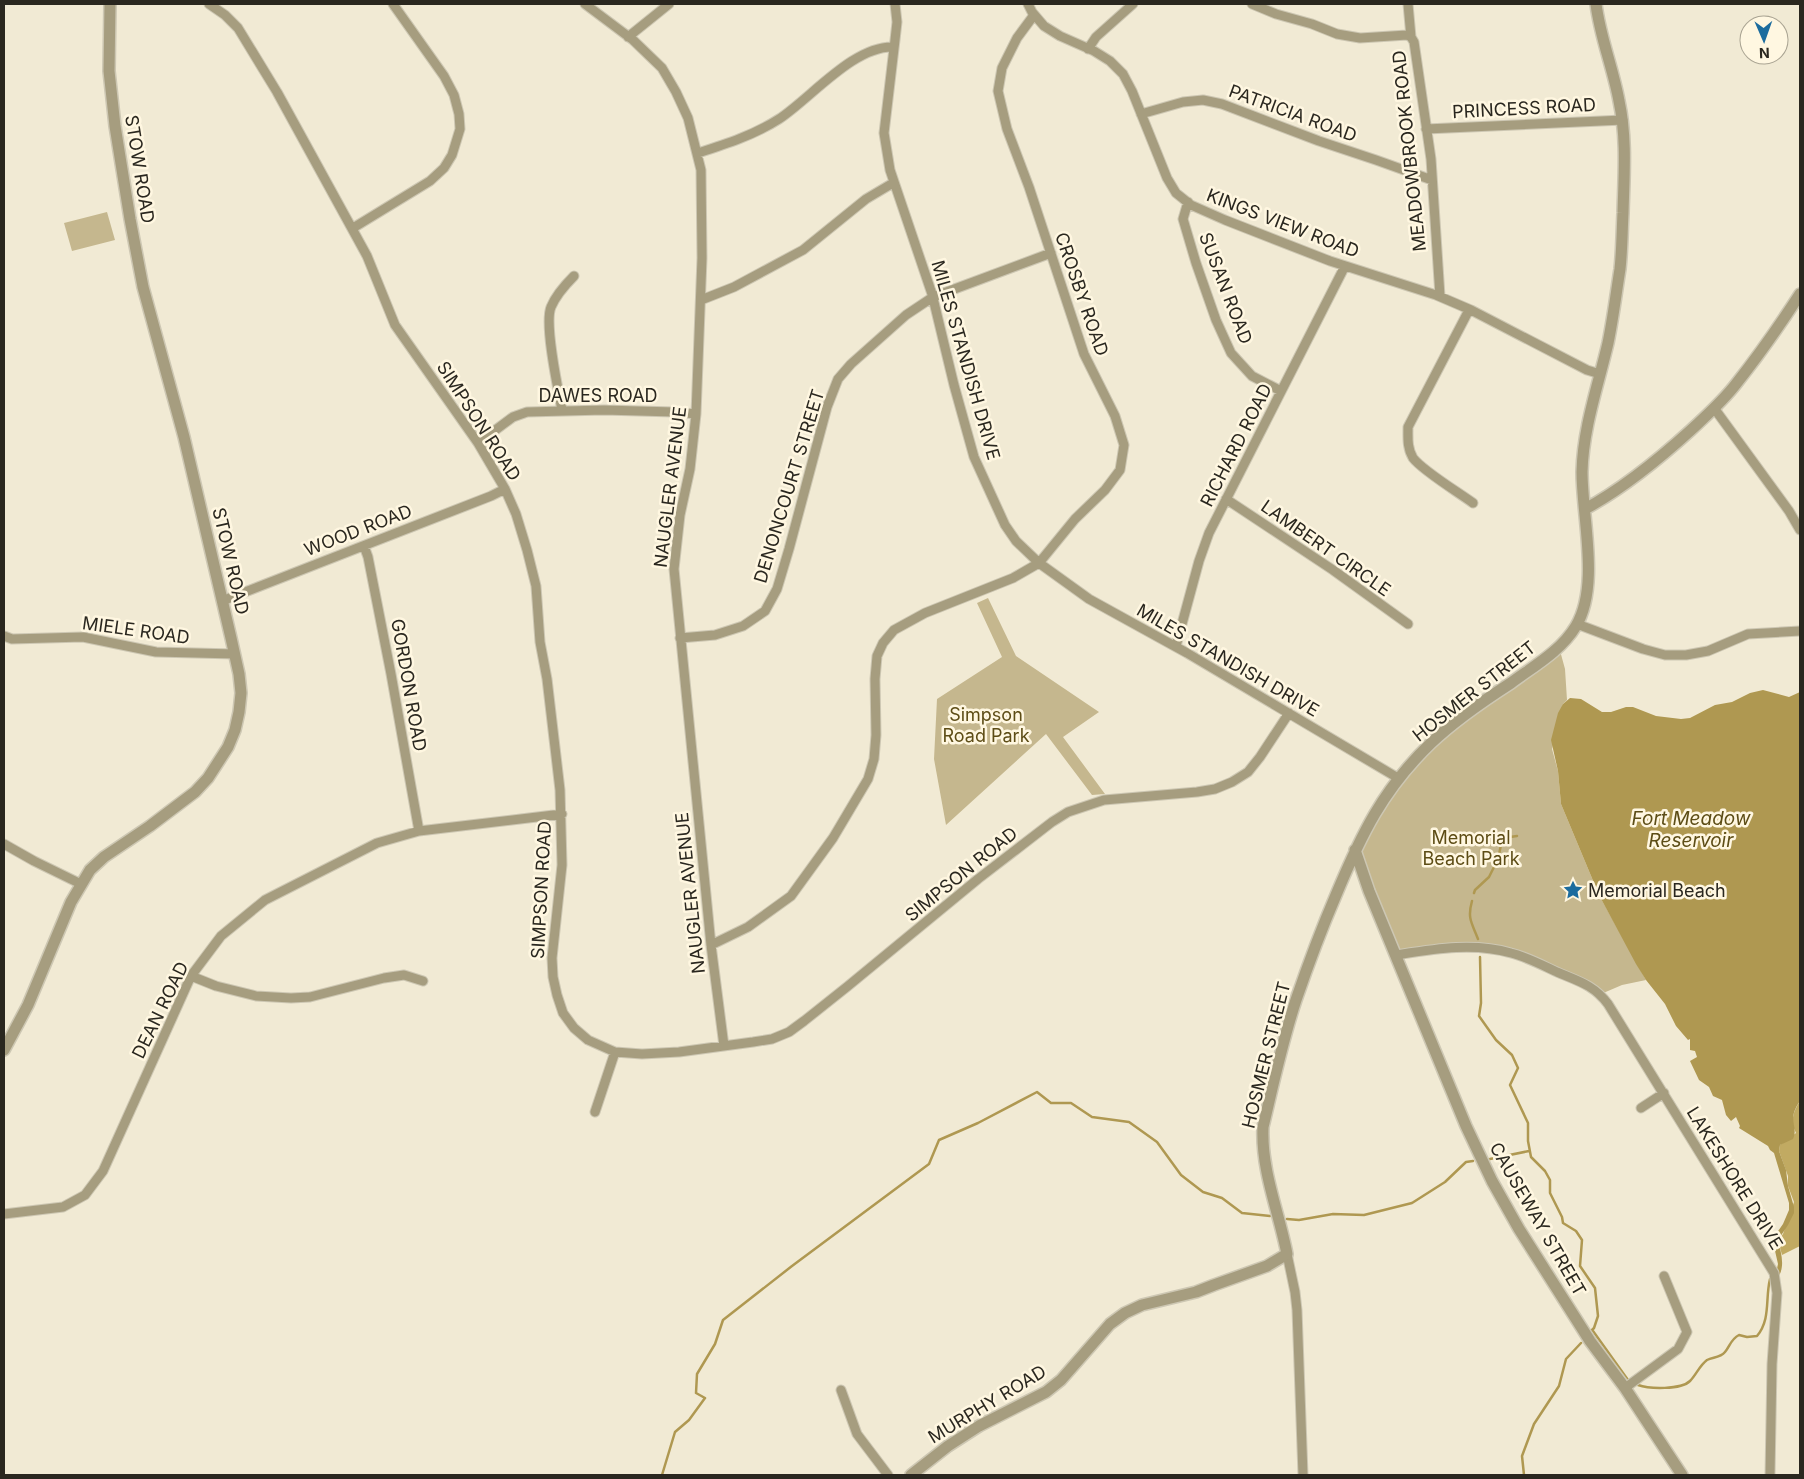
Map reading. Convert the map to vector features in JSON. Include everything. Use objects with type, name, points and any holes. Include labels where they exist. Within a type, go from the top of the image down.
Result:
[{"type":"street","name":"STOW ROAD","points":[[4,1050],[28,1005],[64,917],[90,870],[104,857],[150,826],[195,792],[208,778],[219,764],[235,730],[241,693],[235,654],[184,437],[143,288],[130,220],[115,126],[109,71],[110,4]]},
{"type":"street","name":"SIMPSON ROAD","points":[[209,4],[225,15],[238,28],[277,92],[368,256],[395,326],[478,442],[505,489],[522,532],[536,586],[540,642],[547,679],[562,814],[562,865],[552,958],[553,977],[563,1013],[574,1028],[588,1040],[614,1052],[660,1054],[772,1038],[789,1032],[993,867],[1068,812],[1104,800],[1197,792],[1215,789],[1232,782],[1248,772],[1289,712]]},
{"type":"street","points":[[353,228],[430,181],[444,168],[452,156],[460,129],[459,114],[454,95],[393,4]]},
{"type":"street","name":"NAUGLER AVENUE","points":[[586,4],[628,37],[662,68],[688,118],[701,170],[702,207],[696,414],[690,468],[680,515],[674,569],[711,945],[724,1046]]},
{"type":"street","points":[[628,37],[669,4]]},
{"type":"street","name":"MILES STANDISH DRIVE","points":[[895,4],[894,47],[884,133],[886,152],[893,183],[933,297],[954,385],[974,457],[1005,525],[1016,540],[1039,563],[1089,599],[1176,646],[1398,778]]},
{"type":"street","name":"KINGS VIEW ROAD","points":[[1028,4],[1044,26],[1110,61],[1123,74],[1166,178],[1176,193],[1188,202],[1216,216],[1345,266],[1401,282],[1440,296],[1600,374]]},
{"type":"street","points":[[1088,49],[1096,37],[1134,4]]},
{"type":"street","points":[[1252,4],[1337,34],[1360,38],[1407,35],[1411,37]]},
{"type":"street","name":"MEADOWBROOK ROAD","points":[[1408,4],[1411,37],[1414,42],[1421,80],[1432,180],[1440,296]]},
{"type":"street","name":"HOSMER STREET","points":[[1303,1475],[1295,1292],[1265,1164],[1262,1146],[1262,1127],[1295,1002],[1327,915],[1355,850],[1378,806],[1398,778],[1442,733],[1559,647],[1577,624],[1585,606],[1588,586],[1582,472],[1589,417],[1611,326],[1620,261],[1625,168],[1623,120],[1596,4]]},
{"type":"street","name":"CROSBY ROAD","points":[[1034,14],[1017,38],[1002,68],[998,92],[1007,130],[1029,187],[1085,356],[1115,416],[1124,446],[1120,470],[1105,490],[1075,519],[1039,563]]},
{"type":"street","points":[[698,153],[750,135],[780,118],[859,56],[876,49],[894,47]]},
{"type":"street","name":"PATRICIA ROAD","points":[[1141,114],[1183,102],[1203,100],[1222,104],[1319,141],[1432,180]]},
{"type":"street","name":"PRINCESS ROAD","points":[[1426,129],[1623,120]]},
{"type":"street","points":[[700,300],[734,287],[803,250],[866,199],[893,183]]},
{"type":"street","name":"SUSAN ROAD","points":[[1188,202],[1183,219],[1202,279],[1231,353],[1252,376],[1281,391]]},
{"type":"street","name":"DENONCOURT STREET","points":[[680,638],[715,635],[743,626],[765,611],[777,589],[827,407],[838,380],[851,364],[906,315],[933,297],[1051,254]]},
{"type":"street","name":"RICHARD ROAD","points":[[1176,646],[1199,561],[1209,533],[1345,266]]},
{"type":"street","points":[[562,410],[550,332],[550,308],[564,286],[574,276]]},
{"type":"street","points":[[1585,509],[1609,496],[1640,474],[1714,408],[1741,377],[1799,300]]},
{"type":"street","points":[[1470,310],[1408,427],[1408,445],[1414,458],[1432,474],[1473,503]]},
{"type":"street","points":[[1714,408],[1789,511],[1800,530]]},
{"type":"street","name":"DAWES ROAD","points":[[478,442],[513,417],[527,412],[562,410],[696,414]]},
{"type":"street","name":"WOOD ROAD","points":[[222,601],[505,489]]},
{"type":"street","name":"LAMBERT CIRCLE","points":[[1226,499],[1408,624]]},
{"type":"street","name":"GORDON ROAD","points":[[364,546],[389,665],[419,831]]},
{"type":"street","points":[[711,945],[748,927],[791,896],[833,838],[868,779],[874,758],[876,735],[875,679],[877,656],[883,643],[894,630],[925,613],[1013,578],[1039,563]]},
{"type":"street","points":[[1577,624],[1643,649],[1665,655],[1686,655],[1708,651],[1748,634],[1800,631]]},
{"type":"street","name":"MIELE ROAD","points":[[4,636],[12,639],[82,637],[156,652],[235,654]]},
{"type":"street","name":"DEAN ROAD","points":[[4,1214],[63,1207],[85,1196],[103,1171],[191,976],[221,936],[265,900],[377,843],[419,831],[562,814]]},
{"type":"street","points":[[4,844],[81,884]]},
{"type":"street","name":"CAUSEWAY STREET","points":[[1355,850],[1369,891],[1462,1117],[1492,1181],[1519,1228],[1590,1341],[1625,1388],[1682,1475]]},
{"type":"street","name":"LAKESHORE DRIVE","points":[[1396,955],[1460,947],[1500,950],[1533,961],[1590,986],[1601,994],[1774,1273],[1777,1293],[1771,1374],[1770,1475]]},
{"type":"street","points":[[191,976],[216,986],[256,996],[292,998],[310,997],[384,978],[404,975],[423,981]]},
{"type":"street","points":[[595,1112],[614,1052]]},
{"type":"street","points":[[1641,1108],[1664,1093]]},
{"type":"street","name":"MURPHY ROAD","points":[[911,1475],[948,1446],[979,1426],[1046,1392],[1061,1380],[1110,1324],[1125,1313],[1142,1305],[1196,1292],[1267,1266],[1287,1254]]},
{"type":"street","points":[[1625,1388],[1678,1349],[1687,1332],[1664,1276]]},
{"type":"street","points":[[841,1390],[857,1434],[870,1454],[888,1475]]},
{"type":"green space","points":[[107,212],[115,240],[72,251],[64,223]]},
{"type":"green space","name":"Simpson Road Park","points":[[988,598],[1016,656],[1099,712],[1063,737],[1105,794],[1092,795],[1046,734],[946,825],[934,759],[937,699],[1002,657],[977,603]]},
{"type":"green space","name":"Memorial Beach Park","points":[[1559,647],[1565,669],[1567,700],[1563,704],[1552,749],[1558,771],[1561,804],[1599,895],[1646,980],[1622,985],[1601,994],[1545,967],[1487,948],[1396,955],[1355,850],[1411,763]]},
{"type":"shaded area","points":[[1800,1101],[1800,1246],[1782,1255],[1778,1240],[1783,1234],[1794,1202],[1788,1186],[1788,1176],[1779,1151],[1780,1145],[1796,1133],[1793,1117]]},
{"type":"water","name":"Fort Meadow Reservoir","points":[[1763,690],[1789,697],[1800,692],[1800,1101],[1793,1118],[1795,1130],[1793,1139],[1780,1145],[1779,1151],[1786,1170],[1794,1213],[1778,1240],[1782,1265],[1777,1279],[1778,1264],[1773,1242],[1789,1210],[1789,1203],[1774,1153],[1768,1146],[1739,1128],[1736,1117],[1731,1121],[1726,1115],[1722,1100],[1713,1096],[1709,1087],[1699,1080],[1690,1061],[1697,1057],[1695,1051],[1690,1050],[1690,1039],[1688,1040],[1676,1026],[1665,1004],[1636,964],[1599,895],[1561,804],[1558,771],[1551,740],[1558,713],[1563,704],[1570,698],[1581,699],[1602,712],[1633,707],[1656,716],[1681,719],[1690,718],[1715,705],[1732,702],[1750,693]]},
{"type":"waterway","points":[[1474,893],[1489,877],[1498,859],[1501,845],[1510,837],[1517,836]]},
{"type":"waterway","points":[[1472,901],[1470,917],[1478,939]]},
{"type":"waterway","points":[[1480,957],[1481,1003],[1479,1016],[1496,1040],[1512,1055],[1518,1068],[1510,1085],[1528,1123],[1528,1141],[1531,1157],[1545,1171],[1550,1180],[1550,1193],[1563,1223],[1576,1231],[1582,1240],[1580,1266],[1595,1288],[1598,1316],[1591,1331]]},
{"type":"waterway","points":[[662,1475],[675,1432],[689,1420],[705,1398],[696,1393],[697,1374],[715,1344],[723,1320],[929,1164],[939,1140],[978,1123],[1037,1092],[1051,1103],[1071,1103],[1092,1117],[1129,1122],[1157,1142],[1181,1175],[1203,1192],[1222,1198],[1242,1213],[1270,1216]]},
{"type":"waterway","points":[[1490,1159],[1529,1151]]},
{"type":"waterway","points":[[1287,1219],[1299,1220],[1333,1214],[1364,1215],[1412,1203],[1445,1182],[1466,1162],[1473,1161]]},
{"type":"waterway","points":[[1638,1385],[1665,1388],[1686,1384],[1707,1360],[1723,1354],[1736,1337],[1739,1335],[1747,1337],[1757,1336],[1766,1316],[1770,1279]]},
{"type":"waterway","points":[[1593,1331],[1628,1380]]},
{"type":"waterway","points":[[1524,1475],[1522,1456],[1534,1424],[1559,1386],[1566,1359],[1581,1343]]},
{"type":"place","name":"Memorial Beach","points":[[1573,890]]}]
